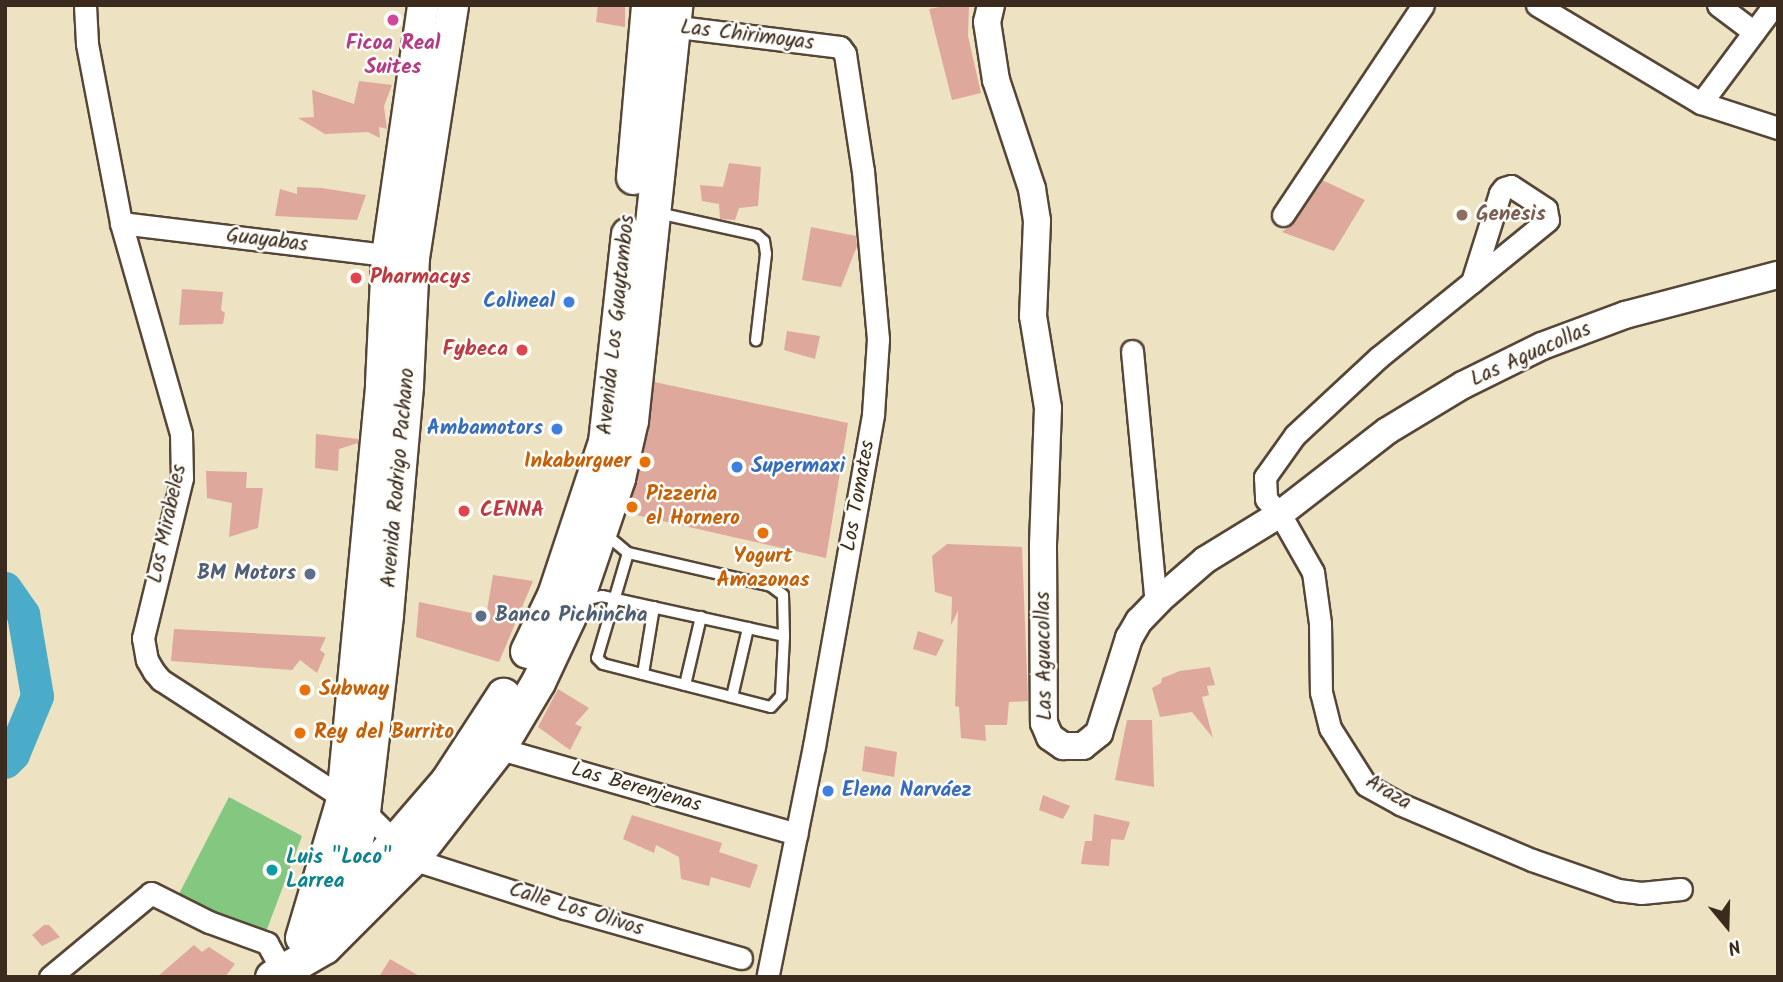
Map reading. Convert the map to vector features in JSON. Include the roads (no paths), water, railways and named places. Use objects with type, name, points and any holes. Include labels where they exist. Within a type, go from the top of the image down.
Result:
[{"type":"main road","name":"Avenida Rodrigo Pachano","points":[[338,906],[353,806],[374,613],[394,385],[400,257],[423,5]]},
{"type":"main road","name":"Avenida Rodrigo Pachano","points":[[400,257],[453,5]]},
{"type":"main road","name":"Avenida Los Guaytambos","points":[[280,974],[403,850],[487,745],[554,649],[605,442],[619,421],[641,352],[641,210],[660,15]]},
{"type":"main road","name":"Avenida Los Guaytambos","points":[[487,745],[519,669],[565,598],[601,530],[618,478],[619,421]]},
{"type":"main road","name":"Avenida Rodrigo Pachano","points":[[313,943],[353,806]]},
{"type":"main road","name":"Avenida Los Guaytambos","points":[[313,943],[338,906],[403,850]]},
{"type":"street","name":"Los Mirabeles","points":[[85,5],[87,44],[121,223],[177,413],[183,460],[182,478],[143,638],[147,660],[162,680],[353,806],[403,850]]},
{"type":"street","name":"Las Aguacollas","points":[[991,5],[987,22],[996,80],[1032,189],[1037,221],[1033,316],[1048,408],[1042,673],[1044,723],[1054,740],[1068,747],[1088,744],[1099,733],[1129,638],[1139,621],[1156,604],[1205,560],[1280,514],[1387,431],[1502,365],[1625,315],[1778,275]]},
{"type":"street","points":[[1283,215],[1423,5]]},
{"type":"street","points":[[1536,5],[1701,103],[1778,128]]},
{"type":"street","points":[[1718,5],[1754,32]]},
{"type":"street","points":[[1701,103],[1774,5]]},
{"type":"street","name":"Las Chirimoyas","points":[[660,15],[840,47],[845,54]]},
{"type":"street","name":"Los Tomates","points":[[768,975],[797,834],[873,415],[878,359],[867,209],[845,54]]},
{"type":"street","name":"Guayabas","points":[[121,223],[400,257]]},
{"type":"street","name":"Araza","points":[[1472,282],[1379,357],[1295,435],[1265,477],[1266,499],[1280,514],[1313,572],[1320,623],[1321,692],[1330,728],[1366,785],[1412,809],[1586,880],[1618,890],[1641,892],[1681,889]]},
{"type":"street","points":[[1132,351],[1156,604]]},
{"type":"street","name":"Las Berenjenas","points":[[487,745],[797,834]]},
{"type":"street","name":"Calle Los Olivos","points":[[403,850],[565,908],[741,958]]},
{"type":"street","points":[[50,977],[151,893],[209,922],[267,943],[280,974]]},
{"type":"lane","points":[[641,210],[757,235],[764,241],[766,254],[756,340]]},
{"type":"lane","points":[[601,530],[628,552],[771,586],[783,595],[781,696],[777,702],[771,707],[603,664],[597,658],[628,552]]},
{"type":"lane","points":[[554,649],[565,642],[589,599],[602,596],[784,636]]},
{"type":"lane","points":[[643,674],[654,607]]},
{"type":"lane","points":[[685,685],[701,617]]},
{"type":"lane","points":[[732,697],[748,628]]},
{"type":"waterway","points":[[5,588],[23,614],[37,696],[13,754],[5,762]]},
{"type":"place","name":"Ficoa Real Suites","points":[[393,20]]},
{"type":"place","name":"Genesis","points":[[1462,215]]},
{"type":"place","name":"Pharmacys","points":[[356,278]]},
{"type":"place","name":"Colineal","points":[[569,302]]},
{"type":"place","name":"Fybeca","points":[[522,350]]},
{"type":"place","name":"Ambamotors","points":[[557,429]]},
{"type":"place","name":"Inkaburguer","points":[[645,462]]},
{"type":"place","name":"Supermaxi","points":[[737,467]]},
{"type":"place","name":"Pizzeria el Hornero","points":[[632,507]]},
{"type":"place","name":"CENNA","points":[[464,511]]},
{"type":"place","name":"Yogurt Amazonas","points":[[763,533]]},
{"type":"place","name":"BM Motors","points":[[310,574]]},
{"type":"place","name":"Banco Pichincha","points":[[481,616]]},
{"type":"place","name":"Subway","points":[[305,690]]},
{"type":"place","name":"Rey del Burrito","points":[[300,733]]},
{"type":"place","name":"Elena Narváez","points":[[828,791]]},
{"type":"place","name":"Luis \"Loco\" Larrea","points":[[272,870]]}]
